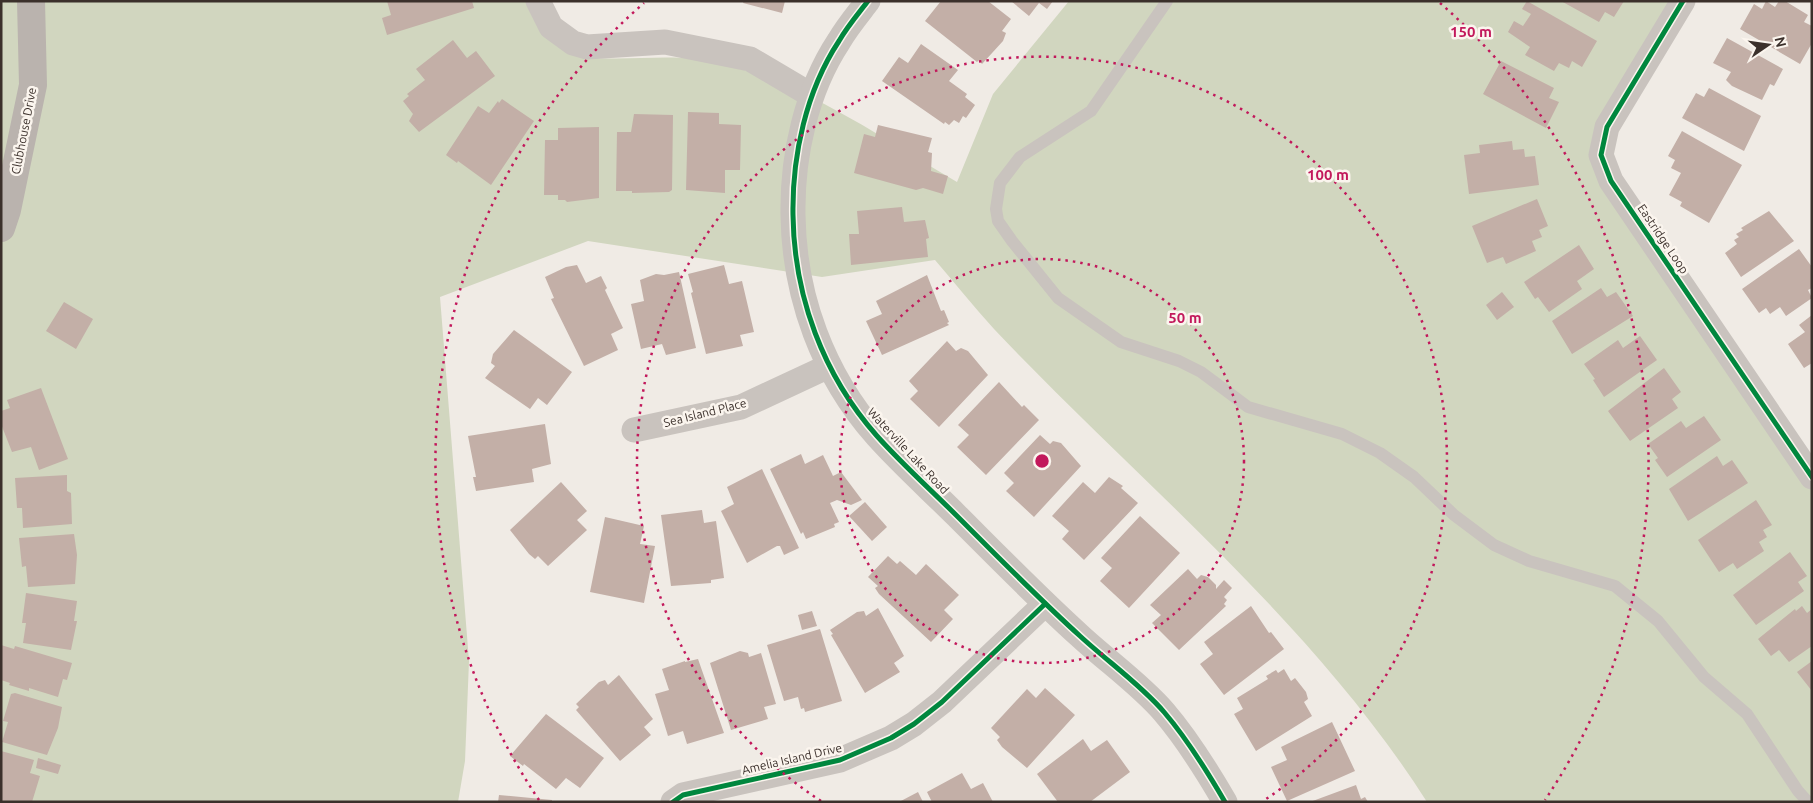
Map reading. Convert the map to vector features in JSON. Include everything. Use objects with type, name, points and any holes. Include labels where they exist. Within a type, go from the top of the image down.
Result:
[{"type":"street","name":"Clubhouse Drive","points":[[1,228],[7,210],[33,86],[31,1]]},
{"type":"street","points":[[538,1],[551,27],[573,43],[587,47],[666,42],[750,59],[811,95]]},
{"type":"street","name":"Waterville Lake Road","points":[[868,1],[838,42],[811,95],[796,162],[792,196],[796,263],[803,298],[829,366],[843,391],[878,436],[1045,604],[1163,711],[1196,753],[1225,802]]},
{"type":"street","name":"Eastridge Loop","points":[[1683,1],[1607,127],[1601,155],[1611,181],[1812,477]]},
{"type":"street","name":"Sea Island Place","points":[[634,430],[741,407],[829,366]]},
{"type":"street","name":"Amelia Island Drive","points":[[673,802],[683,795],[840,760],[891,738],[914,724],[942,702],[1045,604]]},
{"type":"lane","points":[[1167,1],[1163,10],[1091,111],[1020,157],[1000,183],[996,208],[998,221],[1012,241],[1058,298],[1121,342],[1179,361],[1194,368],[1248,407],[1342,434],[1380,453],[1414,477],[1454,515],[1494,545],[1529,561],[1615,586],[1658,621],[1704,677],[1747,714],[1798,791],[1808,802]]},
{"type":"green space","points":[[1,1],[536,1],[585,57],[619,59],[686,58],[720,63],[752,72],[783,84],[843,114],[957,182],[993,94],[1069,1],[1692,1],[1612,143],[1608,161],[1812,485],[1812,802],[1427,802],[1381,736],[1331,673],[1278,613],[994,329],[935,260],[822,277],[588,241],[440,297],[469,661],[465,761],[458,802],[1,802]]},
{"type":"building","points":[[387,1],[472,1],[474,8],[387,35],[382,18],[391,15]]},
{"type":"building","points":[[744,1],[785,1],[782,13],[743,3]]},
{"type":"building","points":[[941,1],[988,1],[1011,19],[1002,31],[1006,33],[1003,41],[982,64],[925,21]]},
{"type":"building","points":[[1011,1],[1053,1],[1047,9],[1039,3],[1029,16]]},
{"type":"building","points":[[1527,1],[1597,41],[1582,67],[1572,61],[1569,68],[1559,63],[1554,71],[1525,55],[1530,47],[1508,32],[1514,21],[1523,26],[1531,14],[1522,9]]},
{"type":"building","points":[[1561,1],[1624,1],[1614,17],[1605,12],[1599,22]]},
{"type":"building","points":[[1766,1],[1775,7],[1779,1],[1785,1],[1808,15],[1804,22],[1812,26],[1812,43],[1800,64],[1740,29],[1754,4],[1762,9]]},
{"type":"building","points":[[1727,38],[1783,69],[1774,86],[1770,84],[1762,100],[1732,86],[1726,80],[1731,72],[1713,63]]},
{"type":"building","points":[[453,40],[467,58],[476,51],[495,76],[419,132],[409,121],[413,114],[403,101],[409,96],[407,94],[425,80],[416,69]]},
{"type":"building","points":[[921,44],[958,70],[949,81],[967,94],[965,97],[975,105],[966,118],[963,116],[959,123],[954,120],[949,125],[945,122],[944,124],[882,81],[899,57],[908,63]]},
{"type":"building","points":[[1501,61],[1554,88],[1549,98],[1559,102],[1546,128],[1483,94]]},
{"type":"building","points":[[1709,88],[1761,116],[1744,151],[1682,118],[1696,93],[1704,97]]},
{"type":"building","points":[[502,99],[534,121],[491,185],[458,161],[457,163],[446,155],[478,106],[489,113],[498,101],[499,103]]},
{"type":"building","points":[[688,112],[719,113],[719,124],[741,125],[740,170],[725,170],[725,193],[686,190]]},
{"type":"building","points":[[634,114],[673,115],[672,190],[669,192],[632,193],[632,191],[616,191],[617,132],[631,132]]},
{"type":"building","points":[[878,125],[932,138],[928,152],[932,153],[931,171],[948,176],[943,194],[923,188],[916,190],[854,173],[864,134],[875,137]]},
{"type":"building","points":[[599,127],[599,198],[567,202],[565,200],[558,200],[558,195],[544,195],[545,140],[558,140],[558,128]]},
{"type":"building","points":[[1682,131],[1742,165],[1709,223],[1680,206],[1682,202],[1669,195],[1681,173],[1671,168],[1675,160],[1668,156]]},
{"type":"building","points":[[1512,141],[1513,150],[1524,149],[1525,157],[1535,156],[1539,185],[1469,194],[1464,155],[1480,153],[1479,145]]},
{"type":"building","points":[[1537,199],[1548,226],[1539,230],[1542,237],[1532,241],[1536,251],[1506,264],[1503,257],[1487,263],[1472,226]]},
{"type":"building","points":[[902,207],[904,222],[925,220],[929,238],[926,239],[928,257],[851,265],[849,234],[859,234],[857,211]]},
{"type":"building","points":[[1769,211],[1794,241],[1741,277],[1725,253],[1737,244],[1734,240],[1739,237],[1736,234],[1743,230],[1741,228]]},
{"type":"building","points":[[1579,245],[1594,269],[1577,281],[1582,289],[1549,312],[1538,297],[1535,299],[1524,282]]},
{"type":"building","points":[[1799,249],[1812,267],[1812,288],[1808,290],[1812,298],[1786,316],[1780,307],[1770,314],[1766,308],[1759,313],[1742,289]]},
{"type":"building","points":[[577,265],[586,283],[601,276],[607,288],[605,290],[623,328],[611,334],[618,350],[584,366],[551,299],[554,298],[545,277],[566,267]]},
{"type":"building","points":[[724,265],[729,284],[742,281],[754,332],[740,335],[743,346],[706,354],[688,274]]},
{"type":"building","points":[[679,272],[696,348],[666,355],[662,344],[641,349],[631,304],[644,301],[640,280],[656,274],[664,275]]},
{"type":"building","points":[[927,275],[941,311],[944,310],[949,325],[882,355],[866,321],[882,314],[876,301]]},
{"type":"building","points":[[1601,288],[1607,297],[1616,292],[1633,316],[1572,354],[1552,321]]},
{"type":"building","points":[[1502,292],[1514,307],[1497,320],[1486,305]]},
{"type":"building","points":[[64,302],[93,319],[76,349],[46,331]]},
{"type":"building","points":[[1812,315],[1812,363],[1804,368],[1788,344],[1805,332],[1799,325]]},
{"type":"building","points":[[514,330],[572,372],[547,405],[538,398],[530,409],[485,378],[495,366],[491,363],[493,354]]},
{"type":"building","points":[[1640,336],[1657,360],[1604,397],[1593,380],[1595,379],[1584,364],[1618,340],[1623,348]]},
{"type":"building","points":[[947,341],[956,351],[961,348],[968,351],[988,375],[939,427],[910,399],[918,391],[909,381]]},
{"type":"building","points":[[1664,368],[1681,392],[1672,399],[1678,408],[1630,441],[1608,411]]},
{"type":"building","points":[[999,382],[1022,407],[1024,405],[1039,420],[986,475],[957,447],[969,435],[958,425]]},
{"type":"building","points":[[41,388],[68,459],[39,470],[31,447],[12,452],[1,424],[1,411],[10,408],[7,400]]},
{"type":"building","points":[[1704,416],[1721,440],[1667,477],[1655,460],[1658,458],[1648,444],[1681,421],[1686,428]]},
{"type":"building","points":[[545,424],[551,464],[532,469],[534,482],[476,491],[473,477],[476,477],[468,436]]},
{"type":"building","points":[[1040,435],[1050,444],[1053,441],[1061,443],[1081,466],[1034,517],[1006,491],[1014,483],[1004,473]]},
{"type":"building","points":[[801,454],[805,464],[823,455],[833,476],[841,472],[862,500],[851,505],[837,500],[830,503],[839,522],[834,524],[835,527],[806,539],[803,532],[801,534],[770,469]]},
{"type":"building","points":[[1717,456],[1723,466],[1732,460],[1748,483],[1688,521],[1669,489]]},
{"type":"building","points":[[762,469],[799,548],[784,555],[780,546],[777,546],[747,563],[721,511],[734,504],[727,487]]},
{"type":"building","points":[[67,475],[67,491],[71,493],[72,524],[23,528],[22,508],[17,508],[15,478]]},
{"type":"building","points":[[1109,477],[1123,486],[1121,488],[1138,503],[1084,560],[1062,539],[1069,531],[1052,516],[1083,482],[1095,493]]},
{"type":"building","points":[[561,482],[587,511],[577,520],[587,530],[548,566],[538,556],[535,559],[529,554],[510,530]]},
{"type":"building","points":[[1756,500],[1772,525],[1763,530],[1767,537],[1759,542],[1764,551],[1737,569],[1733,563],[1719,572],[1698,540]]},
{"type":"building","points":[[865,502],[887,527],[872,541],[849,516]]},
{"type":"building","points":[[702,510],[704,523],[716,521],[724,578],[711,580],[711,583],[671,586],[661,515]]},
{"type":"building","points":[[1140,516],[1180,553],[1129,608],[1100,581],[1112,568],[1101,558]]},
{"type":"building","points":[[605,517],[644,526],[640,544],[655,546],[644,603],[590,592]]},
{"type":"building","points":[[74,534],[77,555],[75,584],[28,587],[26,566],[22,567],[19,538]]},
{"type":"building","points":[[1790,552],[1807,576],[1798,582],[1804,591],[1756,625],[1733,595]]},
{"type":"building","points":[[888,556],[897,564],[900,561],[916,575],[926,564],[959,595],[944,610],[953,619],[931,642],[879,594],[875,588],[878,586],[868,577]]},
{"type":"building","points":[[1188,569],[1197,579],[1201,575],[1208,577],[1216,585],[1216,589],[1224,580],[1232,588],[1224,597],[1227,600],[1224,604],[1226,606],[1179,650],[1152,623],[1161,615],[1150,605]]},
{"type":"building","points":[[26,593],[77,601],[74,621],[77,621],[71,650],[23,643],[26,623],[22,623]]},
{"type":"building","points":[[1251,606],[1269,633],[1271,632],[1284,649],[1224,695],[1200,664],[1213,654],[1204,642]]},
{"type":"building","points":[[1802,606],[1807,613],[1812,609],[1812,646],[1789,662],[1779,650],[1771,656],[1758,639],[1795,609],[1796,611]]},
{"type":"building","points":[[878,608],[904,656],[894,663],[900,672],[865,693],[831,635],[833,634],[830,630],[857,612],[864,611],[866,616]]},
{"type":"building","points":[[812,611],[817,626],[802,630],[798,615]]},
{"type":"building","points":[[820,629],[842,701],[805,712],[804,708],[801,709],[798,697],[784,701],[767,645]]},
{"type":"building","points":[[1,645],[14,649],[15,646],[72,663],[67,680],[63,679],[58,697],[29,688],[29,691],[9,685],[10,683],[1,680]]},
{"type":"building","points":[[740,651],[748,653],[749,657],[761,653],[776,704],[764,707],[768,719],[731,730],[710,663]]},
{"type":"building","points":[[698,659],[724,733],[687,744],[683,731],[668,736],[655,694],[669,690],[662,669],[685,661]]},
{"type":"building","points":[[1812,661],[1812,691],[1797,672]]},
{"type":"building","points":[[1284,669],[1291,681],[1295,678],[1306,692],[1308,699],[1304,702],[1312,716],[1256,751],[1234,714],[1243,709],[1237,698],[1268,679],[1266,676],[1276,670],[1278,673]]},
{"type":"building","points":[[619,675],[653,719],[644,727],[651,735],[620,761],[576,710],[579,707],[576,704],[599,682],[605,680],[608,685]]},
{"type":"building","points":[[1045,688],[1075,715],[1027,768],[1002,747],[997,740],[1000,737],[991,728],[1027,689],[1036,698]]},
{"type":"building","points":[[15,693],[62,707],[58,728],[47,755],[2,742],[8,722],[3,721],[11,694]]},
{"type":"building","points":[[546,714],[604,758],[580,788],[566,778],[556,789],[524,764],[523,766],[510,756]]},
{"type":"building","points":[[1332,722],[1355,771],[1287,801],[1271,767],[1287,760],[1281,747]]},
{"type":"building","points":[[1083,739],[1091,751],[1107,740],[1130,772],[1090,802],[1058,802],[1037,774]]},
{"type":"building","points":[[1,751],[34,760],[30,773],[40,776],[32,802],[1,802]]},
{"type":"building","points":[[38,758],[61,765],[58,774],[36,768]]},
{"type":"building","points":[[962,773],[971,789],[983,783],[993,802],[932,802],[927,792]]},
{"type":"building","points":[[1356,785],[1361,799],[1365,797],[1368,802],[1310,802]]},
{"type":"building","points":[[918,792],[923,802],[899,802]]},
{"type":"building","points":[[499,795],[552,800],[552,802],[498,802]]},
{"type":"cycle path","points":[[868,1],[842,36],[818,81],[803,125],[795,170],[793,215],[799,275],[815,333],[827,361],[841,387],[877,436],[1049,607],[1155,702],[1197,756],[1225,802]]},
{"type":"cycle path","points":[[1683,1],[1607,127],[1601,155],[1611,181],[1812,477]]},
{"type":"cycle path","points":[[673,802],[683,795],[840,760],[891,738],[914,724],[942,702],[1045,604]]}]
